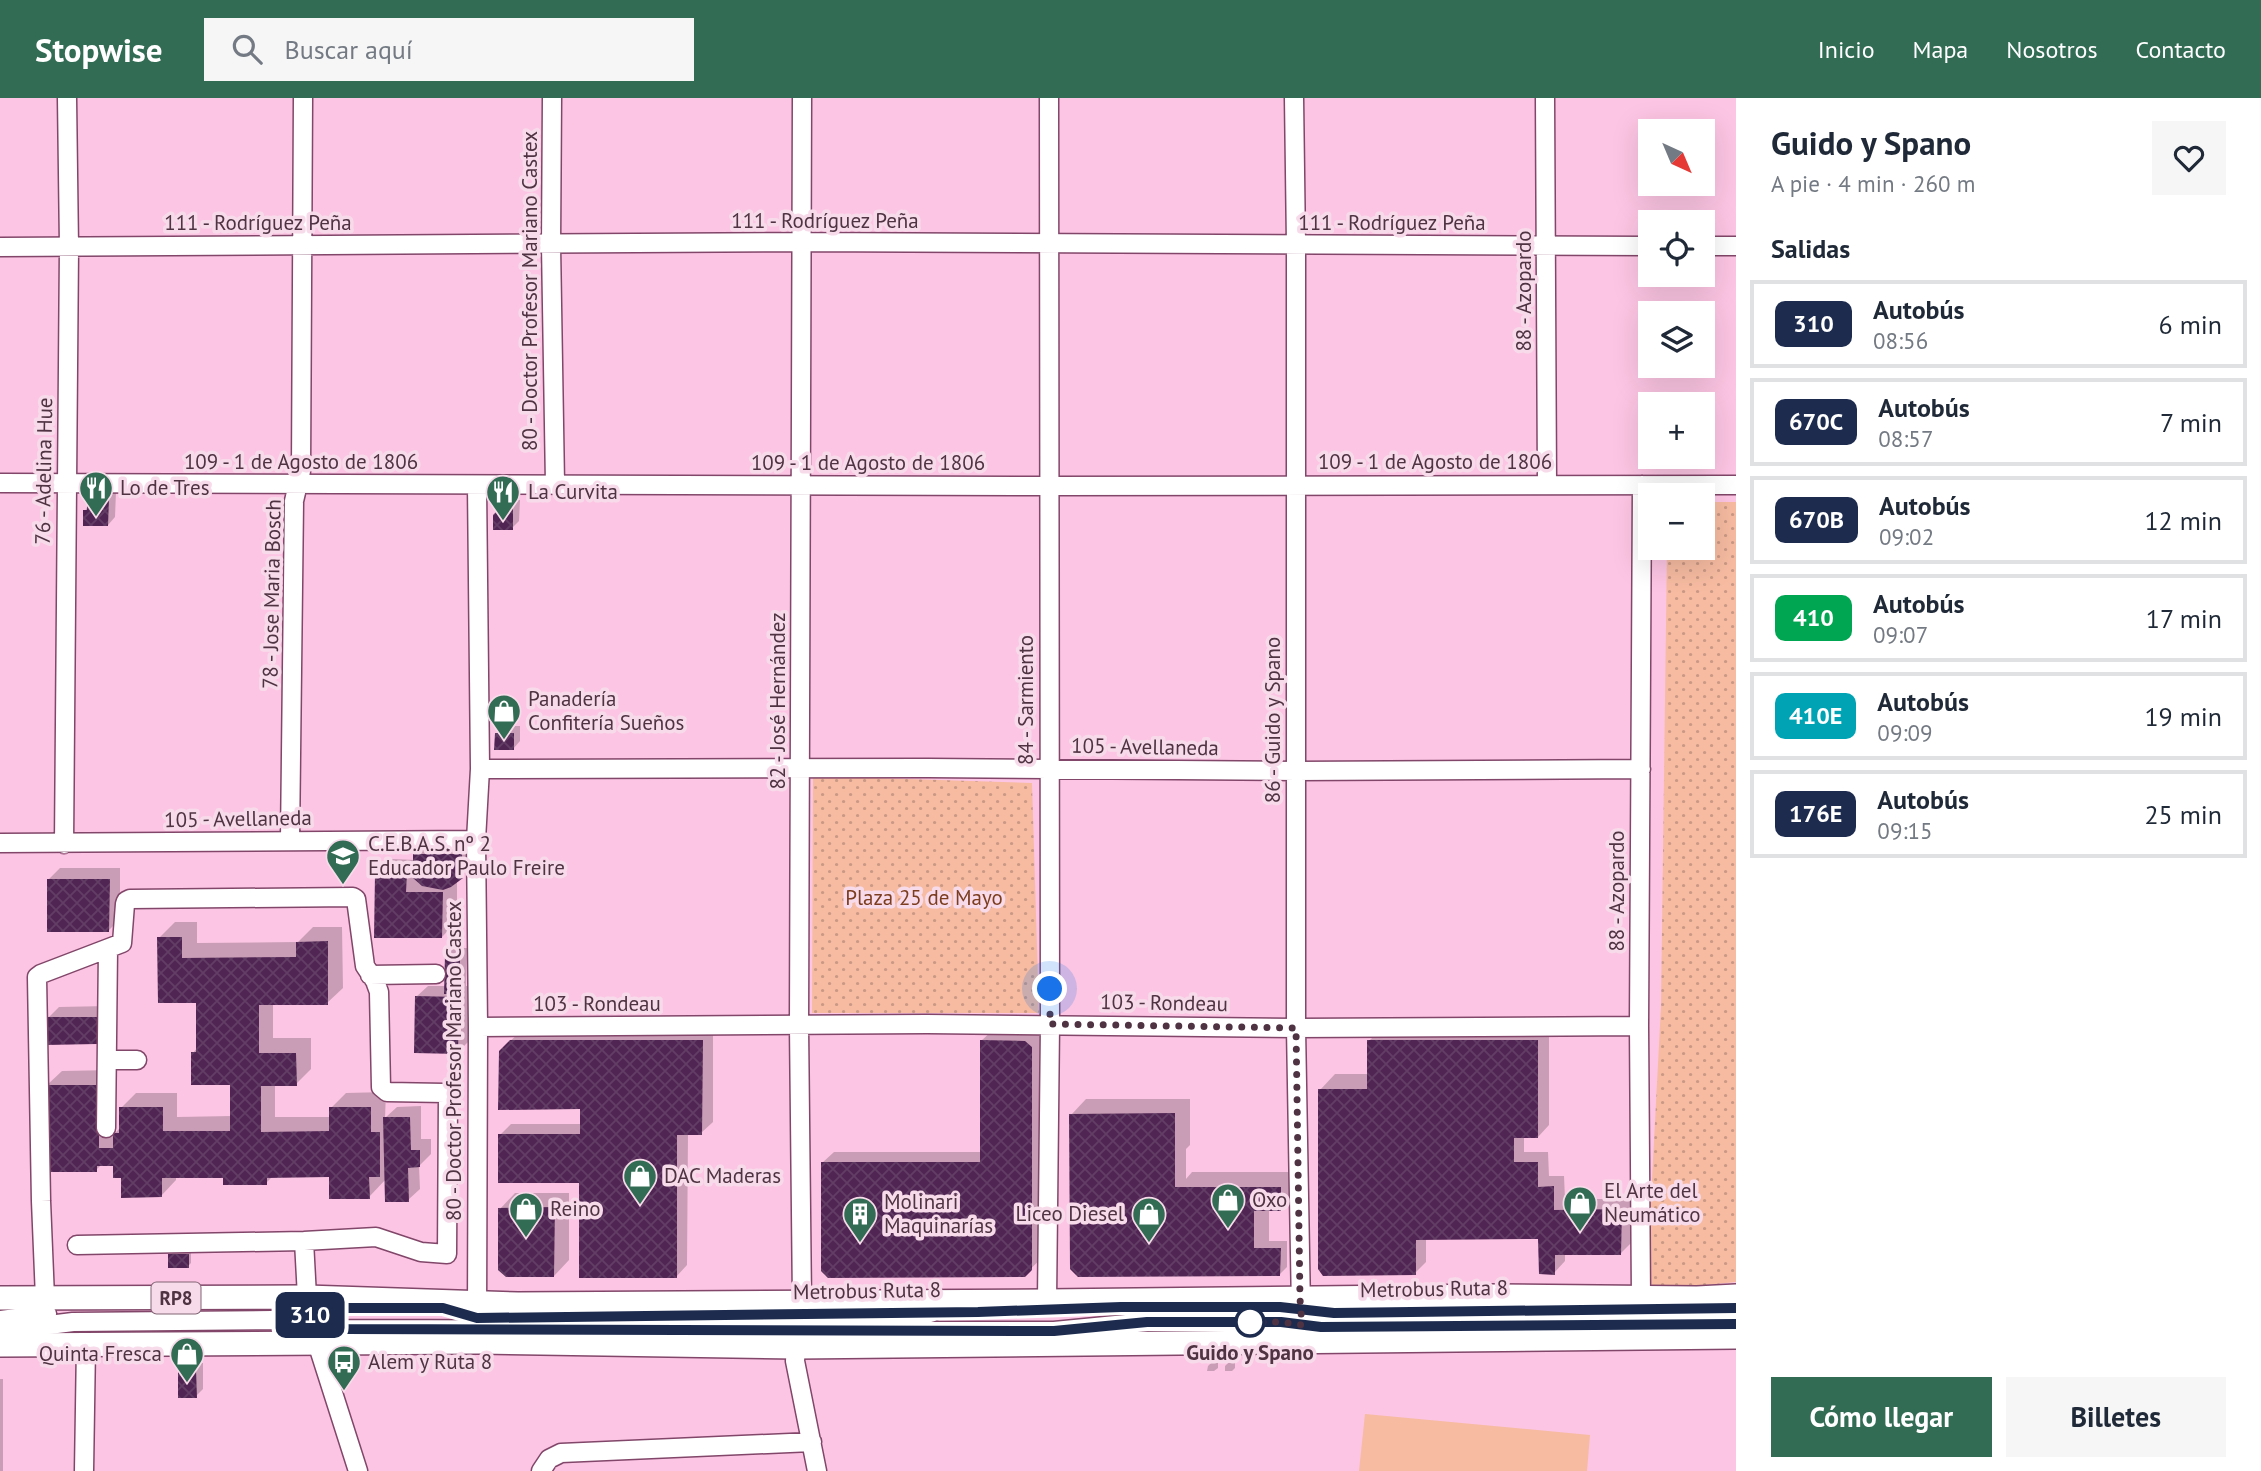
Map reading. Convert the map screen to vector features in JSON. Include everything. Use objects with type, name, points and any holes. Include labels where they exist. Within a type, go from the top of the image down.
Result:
[{"type":"main road","name":"RP8","points":[[0,1298],[45,1298],[311,1318],[478,1323],[796,1347],[1301,1319],[1498,1296],[1736,1296]]},
{"type":"main road","name":"RP8","points":[[0,1345],[86,1345],[311,1318],[478,1323],[519,1304],[1047,1301],[1301,1319],[1664,1339],[1736,1337]]},
{"type":"street","name":"76 - Adelina Hue","points":[[64,844],[69,247],[67,98]]},
{"type":"street","name":"78 - Jose Maria Bosch","points":[[290,840],[294,501],[301,471],[303,98]]},
{"type":"street","name":"80 - Doctor Profesor Mariano Castex","points":[[552,98],[551,245],[555,484]]},
{"type":"street","name":"82 - José Hernández","points":[[802,98],[802,767],[799,1026],[802,1303]]},
{"type":"street","name":"84 - Sarmiento","points":[[1047,1301],[1050,1024],[1049,98]]},
{"type":"street","name":"86 - Guido y Spano","points":[[1294,98],[1296,1028],[1301,1319]]},
{"type":"street","name":"88 - Azopardo","points":[[1545,98],[1546,484]]},
{"type":"street","name":"111 - Rodríguez Peña","points":[[0,247],[802,242],[1638,246]]},
{"type":"street","points":[[1715,246],[1736,246]]},
{"type":"street","name":"109 - 1 de Agosto de 1806","points":[[0,483],[1638,485]]},
{"type":"street","name":"80 - Doctor Profesor Mariano Castex","points":[[477,485],[480,769],[476,841],[478,1323]]},
{"type":"street","name":"109 - 1 de Agosto de 1806","points":[[1715,485],[1736,485]]},
{"type":"street","name":"88 - Azopardo","points":[[1641,1298],[1639,1026],[1642,560]]},
{"type":"street","name":"105 - Avellaneda","points":[[480,769],[1641,769]]},
{"type":"street","name":"105 - Avellaneda","points":[[0,843],[476,841]]},
{"type":"street","points":[[45,1298],[37,981],[41,974],[119,945],[124,940],[125,904],[130,899],[353,897],[358,904],[365,966],[379,992],[381,1087],[387,1092],[445,1093],[448,1097],[448,1251],[445,1255],[421,1252],[376,1237],[77,1245]]},
{"type":"street","points":[[106,1128],[108,949]]},
{"type":"street","points":[[370,975],[436,974]]},
{"type":"street","name":"103 - Rondeau","points":[[478,1027],[1050,1024],[1296,1028],[1639,1026]]},
{"type":"street","points":[[107,1060],[137,1060]]},
{"type":"street","points":[[304,1241],[311,1318],[358,1471]]},
{"type":"street","name":"Metrobus Ruta 8","points":[[478,1323],[1121,1307],[1280,1307],[1301,1319],[1532,1327],[1736,1324]]},
{"type":"street","name":"Metrobus Ruta 8","points":[[1301,1319],[1334,1313],[1736,1308]]},
{"type":"street","points":[[0,1320],[70,1311],[288,1310],[311,1318]]},
{"type":"street","points":[[0,1331],[72,1322],[311,1318]]},
{"type":"street","name":"Metrobus Ruta 8","points":[[1532,1327],[1664,1339]]},
{"type":"street","points":[[84,1471],[86,1345]]},
{"type":"street","points":[[796,1347],[795,1361],[817,1471]]},
{"type":"street","points":[[541,1471],[549,1459],[561,1453],[812,1442]]},
{"type":"green space","points":[[1715,502],[1736,502],[1736,1282],[1665,1289],[1652,1285],[1647,1277],[1661,1006],[1667,560],[1715,560]]},
{"type":"green space","name":"Plaza 25 de Mayo","points":[[813,776],[1032,783],[1039,1013],[812,1013]]},
{"type":"green space","points":[[1365,1414],[1590,1435],[1587,1471],[1359,1471]]},
{"type":"building","name":"Lo de Tres","points":[[93,498],[109,499],[108,526],[83,526],[83,510],[87,510],[87,503],[93,503]]},
{"type":"building","name":"La Curvita","points":[[501,507],[513,507],[513,530],[493,530],[493,515]]},
{"type":"building","name":"Panadería Confitería Sueños","points":[[495,733],[514,733],[514,750],[494,750]]},
{"type":"building","points":[[413,854],[462,854],[463,878],[443,890],[422,886],[413,878]]},
{"type":"building","points":[[375,874],[407,874],[406,892],[443,892],[442,938],[374,938]]},
{"type":"building","points":[[47,879],[110,879],[109,932],[47,932]]},
{"type":"building","points":[[157,937],[182,937],[182,958],[296,957],[296,942],[328,941],[328,1005],[259,1005],[259,1053],[296,1053],[297,1086],[261,1086],[261,1132],[329,1131],[329,1107],[371,1107],[371,1132],[380,1132],[380,1177],[369,1177],[370,1199],[329,1199],[329,1177],[267,1178],[267,1185],[223,1185],[223,1178],[162,1178],[162,1197],[121,1198],[121,1178],[113,1178],[113,1166],[97,1166],[97,1172],[48,1172],[45,1085],[99,1085],[99,1148],[113,1148],[113,1133],[119,1133],[119,1107],[163,1107],[163,1131],[230,1131],[230,1085],[191,1085],[191,1052],[196,1052],[196,1003],[158,1003]]},
{"type":"building","points":[[445,955],[460,955],[460,994],[444,994]]},
{"type":"building","points":[[415,996],[459,997],[458,1054],[414,1053]]},
{"type":"building","points":[[46,1017],[97,1017],[97,1044],[46,1045]]},
{"type":"building","points":[[510,1040],[703,1040],[702,1135],[677,1135],[677,1278],[579,1278],[579,1183],[498,1183],[498,1134],[580,1134],[580,1109],[498,1110],[499,1051]]},
{"type":"building","points":[[980,1040],[1025,1041],[1032,1047],[1032,1270],[1025,1277],[828,1278],[821,1271],[821,1162],[980,1162]]},
{"type":"building","points":[[1367,1040],[1538,1040],[1538,1138],[1514,1138],[1514,1162],[1538,1162],[1538,1187],[1554,1186],[1554,1210],[1622,1209],[1621,1255],[1555,1255],[1555,1275],[1539,1274],[1538,1239],[1416,1240],[1416,1275],[1323,1276],[1318,1269],[1318,1089],[1367,1089]]},
{"type":"building","points":[[1175,1113],[1175,1187],[1281,1187],[1281,1211],[1254,1211],[1254,1248],[1281,1248],[1280,1276],[1078,1277],[1070,1269],[1069,1114]]},
{"type":"building","points":[[383,1117],[410,1117],[411,1150],[420,1150],[420,1167],[408,1168],[409,1202],[385,1202]]},
{"type":"building","name":"Reino","points":[[555,1207],[554,1277],[506,1277],[498,1270],[498,1208]]},
{"type":"building","points":[[168,1254],[189,1254],[189,1268],[168,1268]]},
{"type":"building","name":"Quinta Fresca","points":[[196,1369],[197,1398],[178,1398],[178,1370]]},
{"type":"bus line","name":"310","points":[[1736,1308],[1334,1313],[1280,1307],[1121,1307],[978,1312],[477,1318],[443,1308],[309,1308],[311,1324],[346,1329],[1054,1331],[1147,1322],[1281,1322],[1321,1327],[1736,1324]]},
{"type":"place","name":"Lo de Tres","points":[[96,518]]},
{"type":"place","name":"La Curvita","points":[[503,522]]},
{"type":"place","name":"Panadería Confitería Sueños","points":[[504,741]]},
{"type":"place","name":"C.E.B.A.S. nº 2 Educador Paulo Freire","points":[[343,886]]},
{"type":"place","name":"DAC Maderas","points":[[640,1206]]},
{"type":"place","name":"Oxo","points":[[1228,1230]]},
{"type":"place","name":"El Arte del Neumático","points":[[1580,1233]]},
{"type":"place","name":"Reino","points":[[526,1239]]},
{"type":"place","name":"Molinari Maquinarías","points":[[860,1244]]},
{"type":"place","name":"Liceo Diesel","points":[[1149,1244]]},
{"type":"place","name":"Guido y Spano","points":[[1250,1322]]},
{"type":"place","name":"Quinta Fresca","points":[[187,1384]]},
{"type":"place","name":"Alem y Ruta 8","points":[[344,1392]]},
{"type":"route","points":[[1050,989],[1050,1024],[1296,1028],[1302,1325],[1250,1322]]}]
